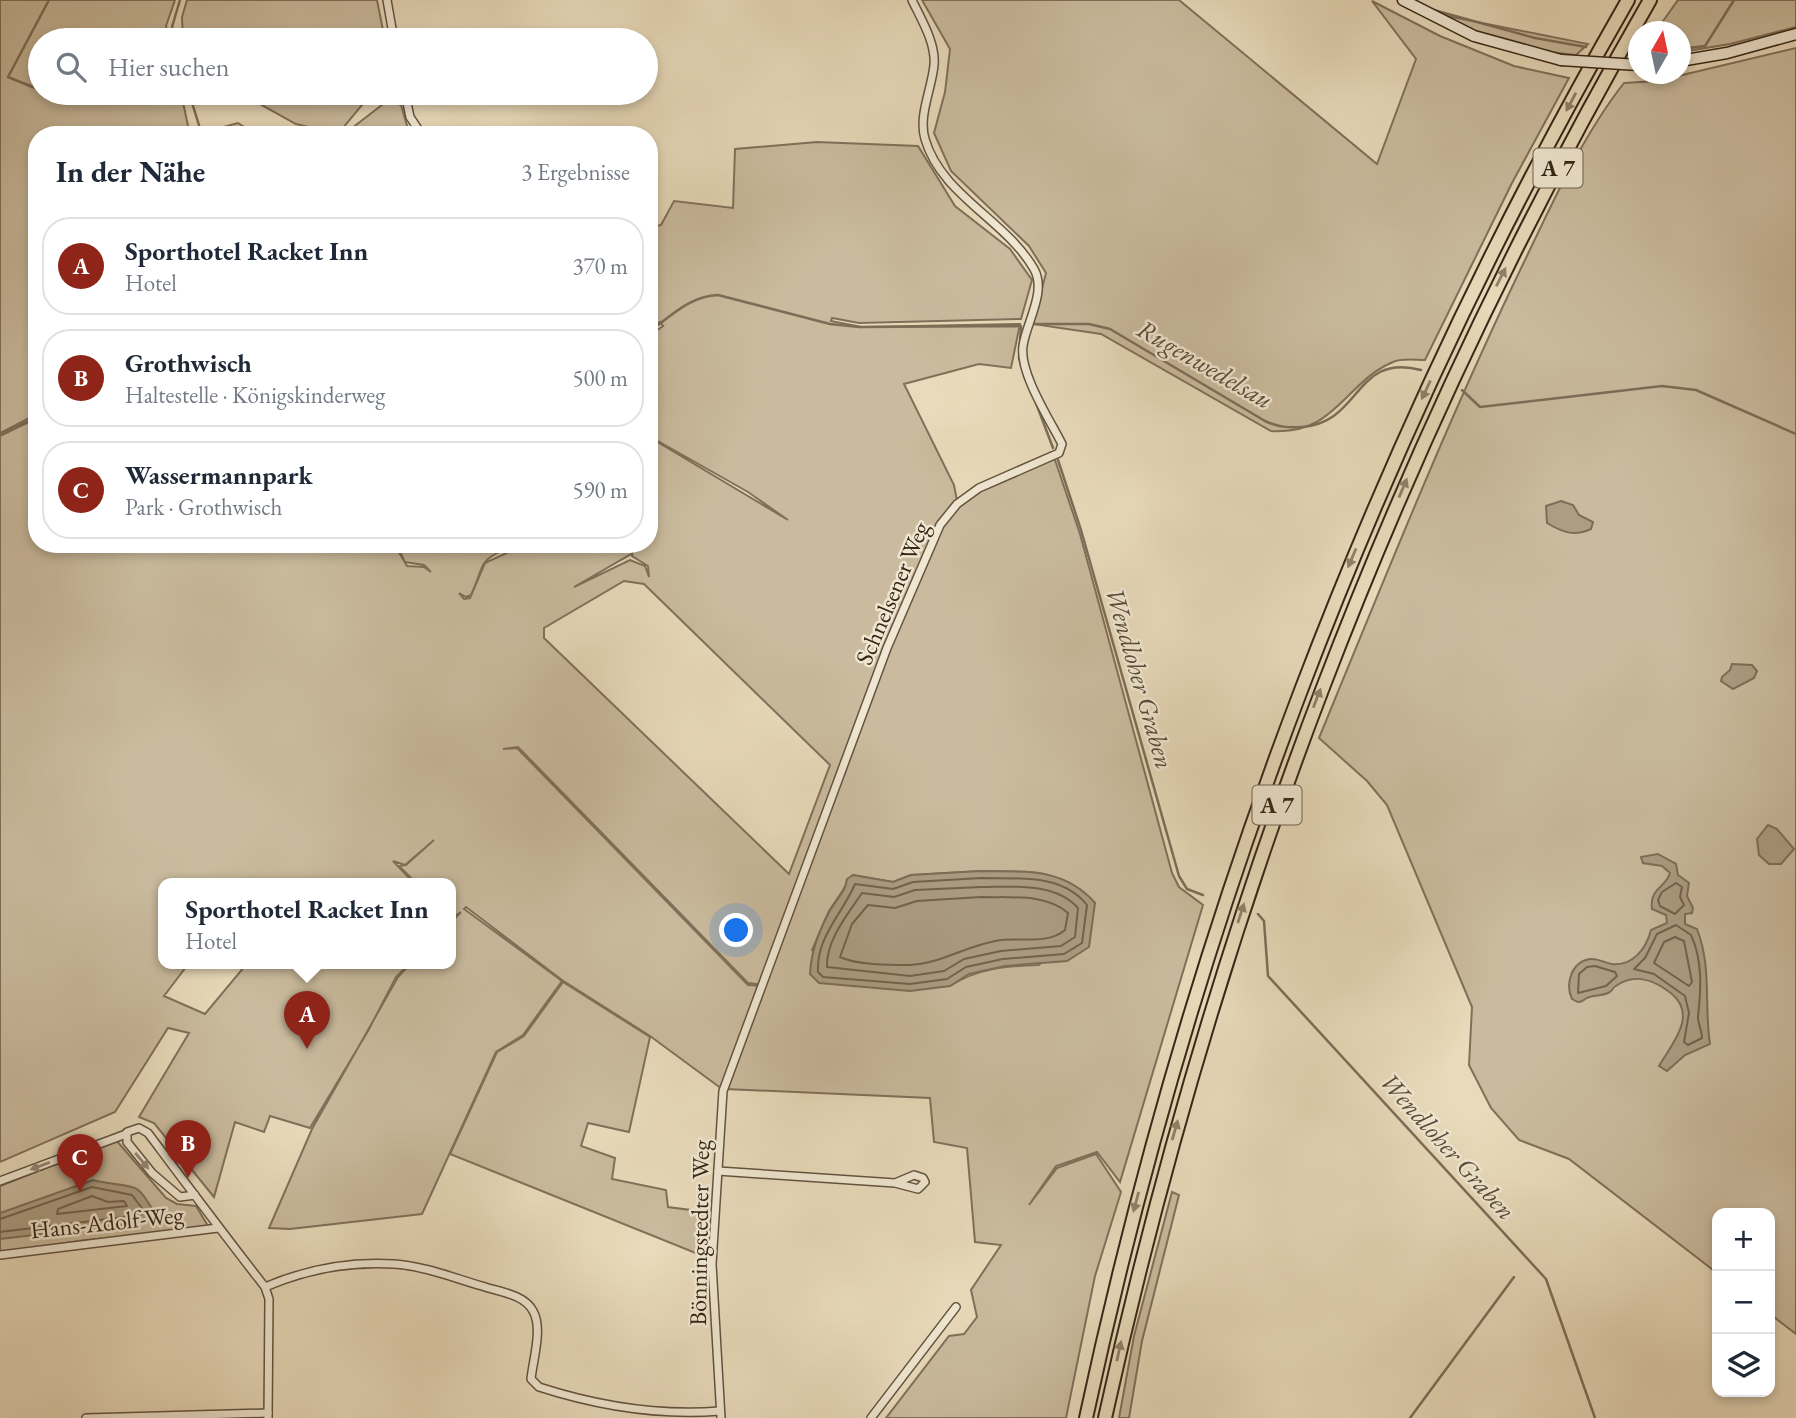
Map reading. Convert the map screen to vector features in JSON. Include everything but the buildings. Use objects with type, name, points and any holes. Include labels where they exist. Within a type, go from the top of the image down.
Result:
[{"type":"highway","name":"A 7","points":[[1086,1418],[1135,1207],[1180,1042],[1222,906],[1279,744],[1349,566],[1426,390],[1524,190],[1628,0]]},
{"type":"highway","name":"A 7","points":[[1105,1418],[1146,1238],[1195,1060],[1264,842],[1321,686],[1430,425],[1493,292],[1582,121],[1650,0]]},
{"type":"main road","points":[[1403,0],[1474,36],[1561,60],[1628,64]]},
{"type":"main road","points":[[1691,59],[1727,53],[1796,34]]},
{"type":"street","points":[[387,0],[392,28]]},
{"type":"street","name":"Schnelsener Weg","points":[[723,1091],[887,648],[940,525],[957,505],[979,488],[1059,453],[1062,444],[1024,366],[1022,349],[1037,295],[1035,271],[1020,251],[961,195],[932,155],[924,137],[923,122],[934,64],[933,50],[912,0]]},
{"type":"street","points":[[408,105],[414,126]]},
{"type":"street","name":"Bönningstedter Weg","points":[[720,1415],[712,1264],[723,1091]]},
{"type":"street","points":[[0,1181],[136,1128],[146,1131],[265,1287],[269,1299],[268,1416],[86,1418]]},
{"type":"street","points":[[126,1134],[126,1140],[133,1150],[170,1191],[185,1198],[195,1195]]},
{"type":"street","points":[[718,1171],[895,1182]]},
{"type":"street","name":"Hans-Adolf-Weg","points":[[0,1255],[218,1228]]},
{"type":"street","points":[[265,1287],[297,1273],[328,1268],[394,1264],[443,1275],[519,1297],[533,1310],[538,1322],[531,1379],[539,1387],[636,1410],[720,1415]]},
{"type":"street","points":[[872,1418],[956,1307]]},
{"type":"shaded area","points":[[0,0],[175,0],[167,28],[28,28],[28,105],[184,105],[188,126],[28,126],[28,419],[0,433]]},
{"type":"shaded area","points":[[187,0],[377,0],[383,28],[182,28],[182,17]]},
{"type":"shaded area","points":[[922,0],[1179,0],[1377,164],[1416,59],[1372,1],[1440,36],[1514,66],[1569,78],[1512,183],[1425,360],[1393,362],[1363,382],[1325,417],[1293,430],[1271,431],[1101,334],[1033,324],[1046,273],[1029,246],[951,171],[934,133],[945,92],[950,49]]},
{"type":"shaded area","points":[[1678,0],[1796,0],[1796,27],[1730,44],[1691,50],[1691,21],[1663,21]]},
{"type":"shaded area","points":[[1442,15],[1588,44],[1576,55],[1523,47],[1475,31]]},
{"type":"shaded area","points":[[1796,48],[1796,1334],[1775,1318],[1775,1208],[1712,1208],[1712,1269],[1569,1159],[1519,1140],[1491,1108],[1469,1065],[1472,1007],[1387,805],[1367,781],[1319,738],[1462,395],[1538,232],[1592,129],[1624,83],[1691,84],[1691,73]]},
{"type":"shaded area","points":[[262,105],[362,105],[345,126],[296,124]]},
{"type":"shaded area","points":[[382,105],[401,105],[407,126],[355,126]]},
{"type":"shaded area","points":[[817,142],[918,146],[955,206],[1010,249],[1032,280],[1021,319],[859,323],[832,318],[831,321],[862,327],[1020,324],[1011,368],[979,364],[904,384],[954,485],[958,506],[980,489],[1054,457],[1080,534],[1172,873],[1179,887],[1203,905],[1120,1182],[1097,1152],[1056,1166],[1029,1205],[1057,1168],[1096,1154],[1121,1192],[1095,1276],[1066,1418],[886,1418],[949,1336],[964,1334],[977,1317],[971,1290],[1001,1245],[975,1242],[967,1148],[934,1142],[930,1098],[726,1089],[764,985],[748,983],[518,747],[503,749],[517,748],[748,985],[761,986],[722,1089],[650,1036],[562,980],[466,907],[464,909],[562,981],[523,1035],[496,1052],[422,1214],[290,1229],[269,1228],[312,1129],[358,1048],[310,1128],[270,1116],[264,1132],[235,1122],[214,1197],[154,1123],[139,1117],[189,1033],[168,1028],[115,1112],[0,1162],[0,436],[28,422],[28,553],[399,553],[407,566],[424,567],[431,572],[424,565],[405,562],[400,553],[496,553],[485,563],[507,553],[631,553],[574,587],[630,560],[645,566],[649,577],[648,566],[632,556],[632,553],[658,553],[658,442],[788,520],[748,492],[658,441],[658,330],[663,326],[660,322],[658,323],[658,226],[661,225],[674,201],[733,208],[735,149]],"holes":[[[485,563],[470,598],[464,599],[459,593],[466,597],[471,595]],[[624,581],[644,584],[830,765],[789,874],[544,638],[544,628]],[[981,871],[1042,874],[1070,883],[1095,903],[1039,965],[1004,967],[982,972],[950,986],[812,950],[829,911],[853,875],[893,882],[911,875]]]},
{"type":"shaded area","points":[[563,982],[650,1037],[629,1132],[588,1123],[581,1146],[615,1158],[612,1179],[666,1190],[668,1207],[706,1212],[708,1258],[450,1154],[497,1052],[524,1036]]},
{"type":"shaded area","points":[[116,1140],[166,1198],[177,1204],[196,1206],[208,1226],[204,1229],[86,1240],[0,1253],[0,1186]]},
{"type":"shaded area","points":[[1172,1192],[1179,1195],[1142,1341],[1129,1418],[1119,1418],[1134,1336]]},
{"type":"water","points":[[1561,501],[1573,505],[1579,515],[1593,522],[1591,529],[1579,533],[1568,532],[1547,523],[1546,506]]},
{"type":"water","points":[[1732,664],[1752,665],[1757,671],[1754,678],[1733,689],[1721,681]]},
{"type":"water","points":[[1768,825],[1777,829],[1794,849],[1781,864],[1769,864],[1759,855],[1757,839]]},
{"type":"water","points":[[1658,854],[1676,864],[1678,875],[1689,883],[1687,896],[1693,908],[1692,913],[1685,914],[1685,924],[1697,929],[1702,943],[1710,1044],[1685,1055],[1667,1071],[1659,1066],[1680,1030],[1683,1012],[1672,994],[1659,985],[1638,979],[1623,982],[1608,993],[1578,1002],[1572,999],[1569,987],[1571,974],[1578,964],[1590,959],[1612,964],[1626,962],[1642,950],[1651,930],[1667,923],[1666,915],[1652,909],[1652,902],[1655,892],[1670,873],[1662,866],[1643,863],[1641,857]]},
{"type":"water","points":[[981,871],[1042,874],[1056,877],[1083,891],[1095,903],[1089,947],[1067,961],[1005,966],[969,974],[950,986],[910,991],[819,983],[810,974],[813,951],[821,929],[847,879],[853,875],[893,882],[911,875]]},
{"type":"water","points":[[93,1180],[137,1189],[163,1220],[0,1239],[0,1213]]},
{"type":"waterway","points":[[34,28],[49,0]]},
{"type":"waterway","points":[[172,28],[180,0]]},
{"type":"waterway","points":[[1415,0],[1424,6]]},
{"type":"waterway","points":[[1691,48],[1705,46],[1734,0]]},
{"type":"waterway","points":[[1430,9],[1535,38],[1586,47]]},
{"type":"waterway","points":[[28,39],[8,77],[28,85]]},
{"type":"waterway","points":[[193,105],[199,126]]},
{"type":"waterway","name":"Rugenwedelsau","points":[[658,325],[690,303],[718,295],[830,324],[859,327],[1021,326],[1019,358],[1053,448]]},
{"type":"waterway","name":"Rugenwedelsau","points":[[1035,324],[1089,324],[1110,329],[1265,421],[1283,427],[1322,423],[1336,414],[1370,379],[1383,371],[1399,367],[1421,370]]},
{"type":"waterway","name":"Rugenwedelsau","points":[[1462,390],[1480,407],[1662,386],[1696,390],[1796,434]]},
{"type":"waterway","points":[[0,434],[28,421]]},
{"type":"waterway","name":"Wendloher Graben","points":[[1058,460],[1081,530],[1179,876],[1187,889],[1203,895]]},
{"type":"waterway","name":"Wendloher Graben","points":[[1258,914],[1264,921],[1268,976],[1546,1279],[1595,1418]]},
{"type":"waterway","points":[[1410,1418],[1514,1277]]},
{"type":"place","name":"Sporthotel Racket Inn","points":[[307,1049]]},
{"type":"place","name":"Grothwisch","points":[[188,1178]]},
{"type":"place","name":"Wassermannpark","points":[[80,1192]]}]
